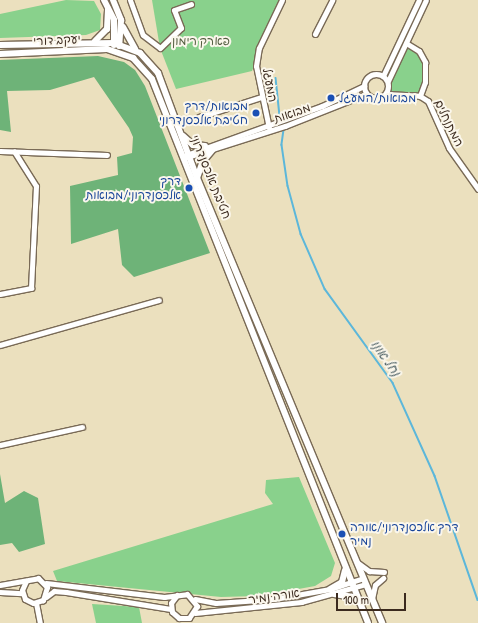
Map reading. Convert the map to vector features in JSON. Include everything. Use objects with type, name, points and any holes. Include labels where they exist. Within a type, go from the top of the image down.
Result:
[{"type":"main road","points":[[113,0],[122,24],[140,53]]},
{"type":"main road","points":[[95,41],[107,29],[106,3]]},
{"type":"main road","points":[[106,3],[114,20],[114,43],[116,51]]},
{"type":"main road","points":[[116,51],[121,44],[122,24]]},
{"type":"main road","name":"יעקב דורי","points":[[0,46],[95,41],[114,43]]},
{"type":"main road","name":"חטיבת אלכסנדרוני","points":[[114,43],[121,44],[140,53],[158,72],[197,178],[382,623]]},
{"type":"main road","name":"יעקב דורי","points":[[0,54],[116,51]]},
{"type":"main road","name":"חטיבת אלכסנדרוני","points":[[116,51],[133,58],[152,79],[181,158],[237,300],[368,623]]},
{"type":"main road","points":[[181,134],[193,145],[205,146]]},
{"type":"main road","points":[[197,178],[203,161],[214,148]]},
{"type":"main road","points":[[330,589],[344,579],[344,566]]},
{"type":"main road","points":[[334,594],[352,597],[360,604]]},
{"type":"street","points":[[130,0],[143,35],[160,48],[181,28],[174,10],[191,4]]},
{"type":"street","name":"המעגל","points":[[270,131],[261,97],[256,66],[259,48],[282,0]]},
{"type":"street","points":[[315,34],[332,0]]},
{"type":"street","points":[[383,76],[419,0]]},
{"type":"street","points":[[388,81],[383,76],[369,76],[364,86],[366,94],[376,99],[386,94],[388,81],[426,0]]},
{"type":"street","points":[[406,43],[419,51],[425,62],[425,82],[420,96]]},
{"type":"street","name":"מבואות","points":[[189,155],[205,146],[268,125],[364,86]]},
{"type":"street","name":"מבואות","points":[[181,158],[270,131],[366,94]]},
{"type":"street","name":"המתנחלים","points":[[386,94],[397,98],[420,96],[432,106],[449,148],[478,189]]},
{"type":"street","points":[[199,117],[261,97]]},
{"type":"street","points":[[0,151],[107,155]]},
{"type":"street","points":[[0,294],[31,288],[36,186],[14,151]]},
{"type":"street","points":[[0,345],[159,300]]},
{"type":"street","points":[[0,445],[82,427]]},
{"type":"street","points":[[356,562],[369,572],[384,572]]},
{"type":"street","points":[[0,585],[38,578],[46,584],[164,597],[187,594],[195,599],[195,613],[186,621],[176,617],[171,609],[54,591],[36,603],[27,601],[22,593]]},
{"type":"street","points":[[372,600],[375,585],[383,578]]},
{"type":"street","points":[[22,593],[26,581]]},
{"type":"street","points":[[353,585],[364,581]]},
{"type":"street","points":[[46,584],[46,597]]},
{"type":"street","name":"אורה נמיר","points":[[195,599],[240,603],[353,585]]},
{"type":"street","name":"אורה נמיר","points":[[195,613],[275,607],[334,594],[353,585]]},
{"type":"street","points":[[0,592],[22,593]]},
{"type":"street","points":[[171,609],[177,595]]},
{"type":"street","points":[[36,603],[40,623]]},
{"type":"green space","points":[[66,0],[94,1],[101,14],[100,30],[86,35],[0,38],[0,14]]},
{"type":"green space","name":"פארק רימון","points":[[152,0],[282,0],[252,71],[176,89],[160,48]]},
{"type":"green space","points":[[406,43],[419,51],[425,62],[425,82],[420,96],[391,97],[386,94],[388,81]]},
{"type":"green space","points":[[98,56],[124,62],[135,70],[145,86],[210,253],[134,277],[122,265],[118,229],[71,244],[70,186],[118,175],[117,157],[132,153],[133,137],[129,128],[94,77],[50,90],[7,91],[11,132],[0,130],[0,60]]},
{"type":"green space","points":[[0,474],[5,503],[24,491],[38,498],[45,544],[19,552],[12,543],[0,545]]},
{"type":"green space","points":[[299,477],[335,563],[331,576],[315,586],[260,596],[221,597],[57,581],[53,571],[273,504],[265,493],[266,480]]},
{"type":"green space","points":[[92,604],[139,607],[142,623],[96,623]]},
{"type":"waterway","name":"נחל אונו","points":[[276,78],[280,116]]},
{"type":"waterway","name":"נחל אונו","points":[[284,130],[282,145],[288,186],[301,234],[325,289],[393,383],[435,476],[478,600]]},
{"type":"place","name":"מבואות/המעגל","points":[[331,98]]},
{"type":"place","name":"מבואות/דרך חטיבת אלכסנדרוני","points":[[256,113]]},
{"type":"place","name":"דרך אלכסנדרוני/מבואות","points":[[189,188]]},
{"type":"place","name":"דרך אלכסנדרוני/אורה נמיר","points":[[342,534]]}]
